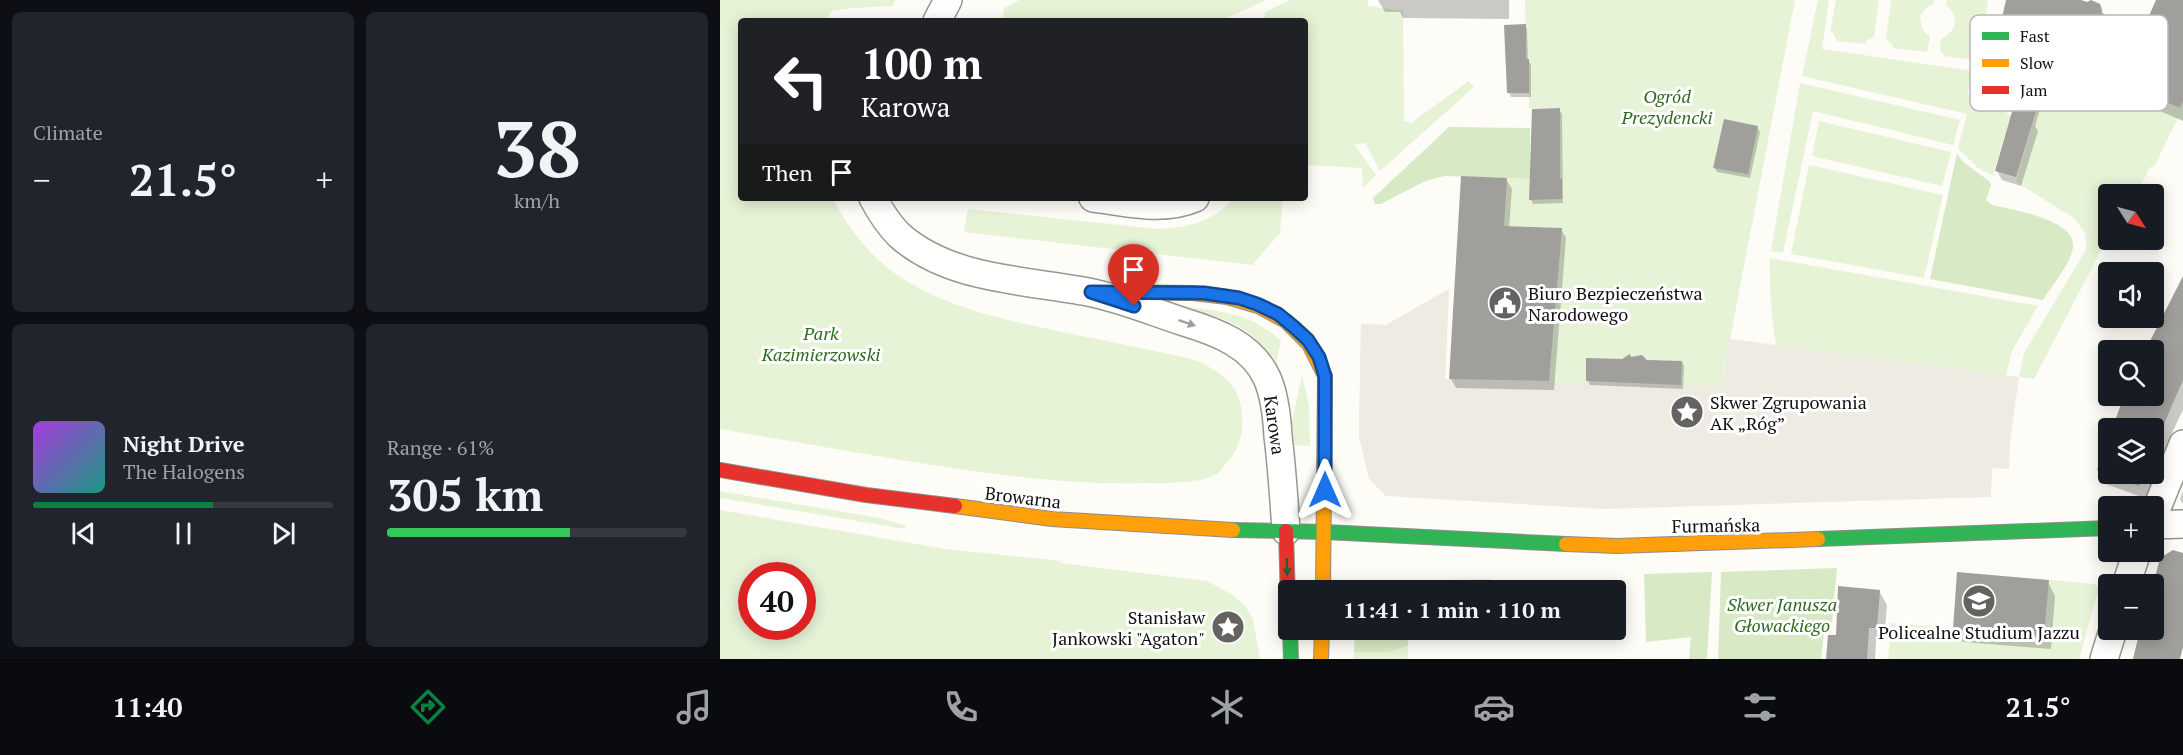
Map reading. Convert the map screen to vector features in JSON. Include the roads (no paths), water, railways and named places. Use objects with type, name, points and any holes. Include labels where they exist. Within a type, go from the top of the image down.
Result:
[{"type":"street","points":[[939,18],[948,0]]},
{"type":"street","name":"Karowa","points":[[875,201],[882,214],[900,235],[932,256],[952,265],[986,275],[1091,292],[1219,333],[1246,351],[1260,365],[1268,380],[1276,412],[1286,531],[1287,580]]},
{"type":"street","points":[[1117,201],[1172,206],[1186,201]]},
{"type":"street","name":"Karowa","points":[[1091,292],[1204,293],[1239,298],[1278,314],[1308,340],[1319,357],[1325,376],[1323,580]]},
{"type":"street","points":[[2162,496],[2183,444]]},
{"type":"street","name":"Browarna","points":[[720,470],[866,495],[1052,519],[1153,527],[1325,532]]},
{"type":"street","points":[[2164,525],[2183,524]]},
{"type":"street","name":"Furmańska","points":[[1325,532],[1617,546],[2098,529]]},
{"type":"street","points":[[1290,640],[1291,659]]},
{"type":"street","points":[[1321,659],[1322,640]]},
{"type":"street","points":[[2104,659],[2110,640]]},
{"type":"place","name":"Biuro Bezpieczeństwa Narodowego","points":[[1505,303]]},
{"type":"place","name":"Skwer Zgrupowania AK „Róg”","points":[[1687,412]]},
{"type":"place","name":"Policealne Studium Jazzu","points":[[1979,601]]},
{"type":"place","name":"Stanisław Jankowski \"Agaton\"","points":[[1228,627]]},
{"type":"park label","name":"Ogród Prezydencki","points":[[1667,106]]},
{"type":"park label","name":"Park Kazimierzowski","points":[[821,343]]},
{"type":"park label","name":"Skwer Janusza Głowackiego","points":[[1782,614]]}]
